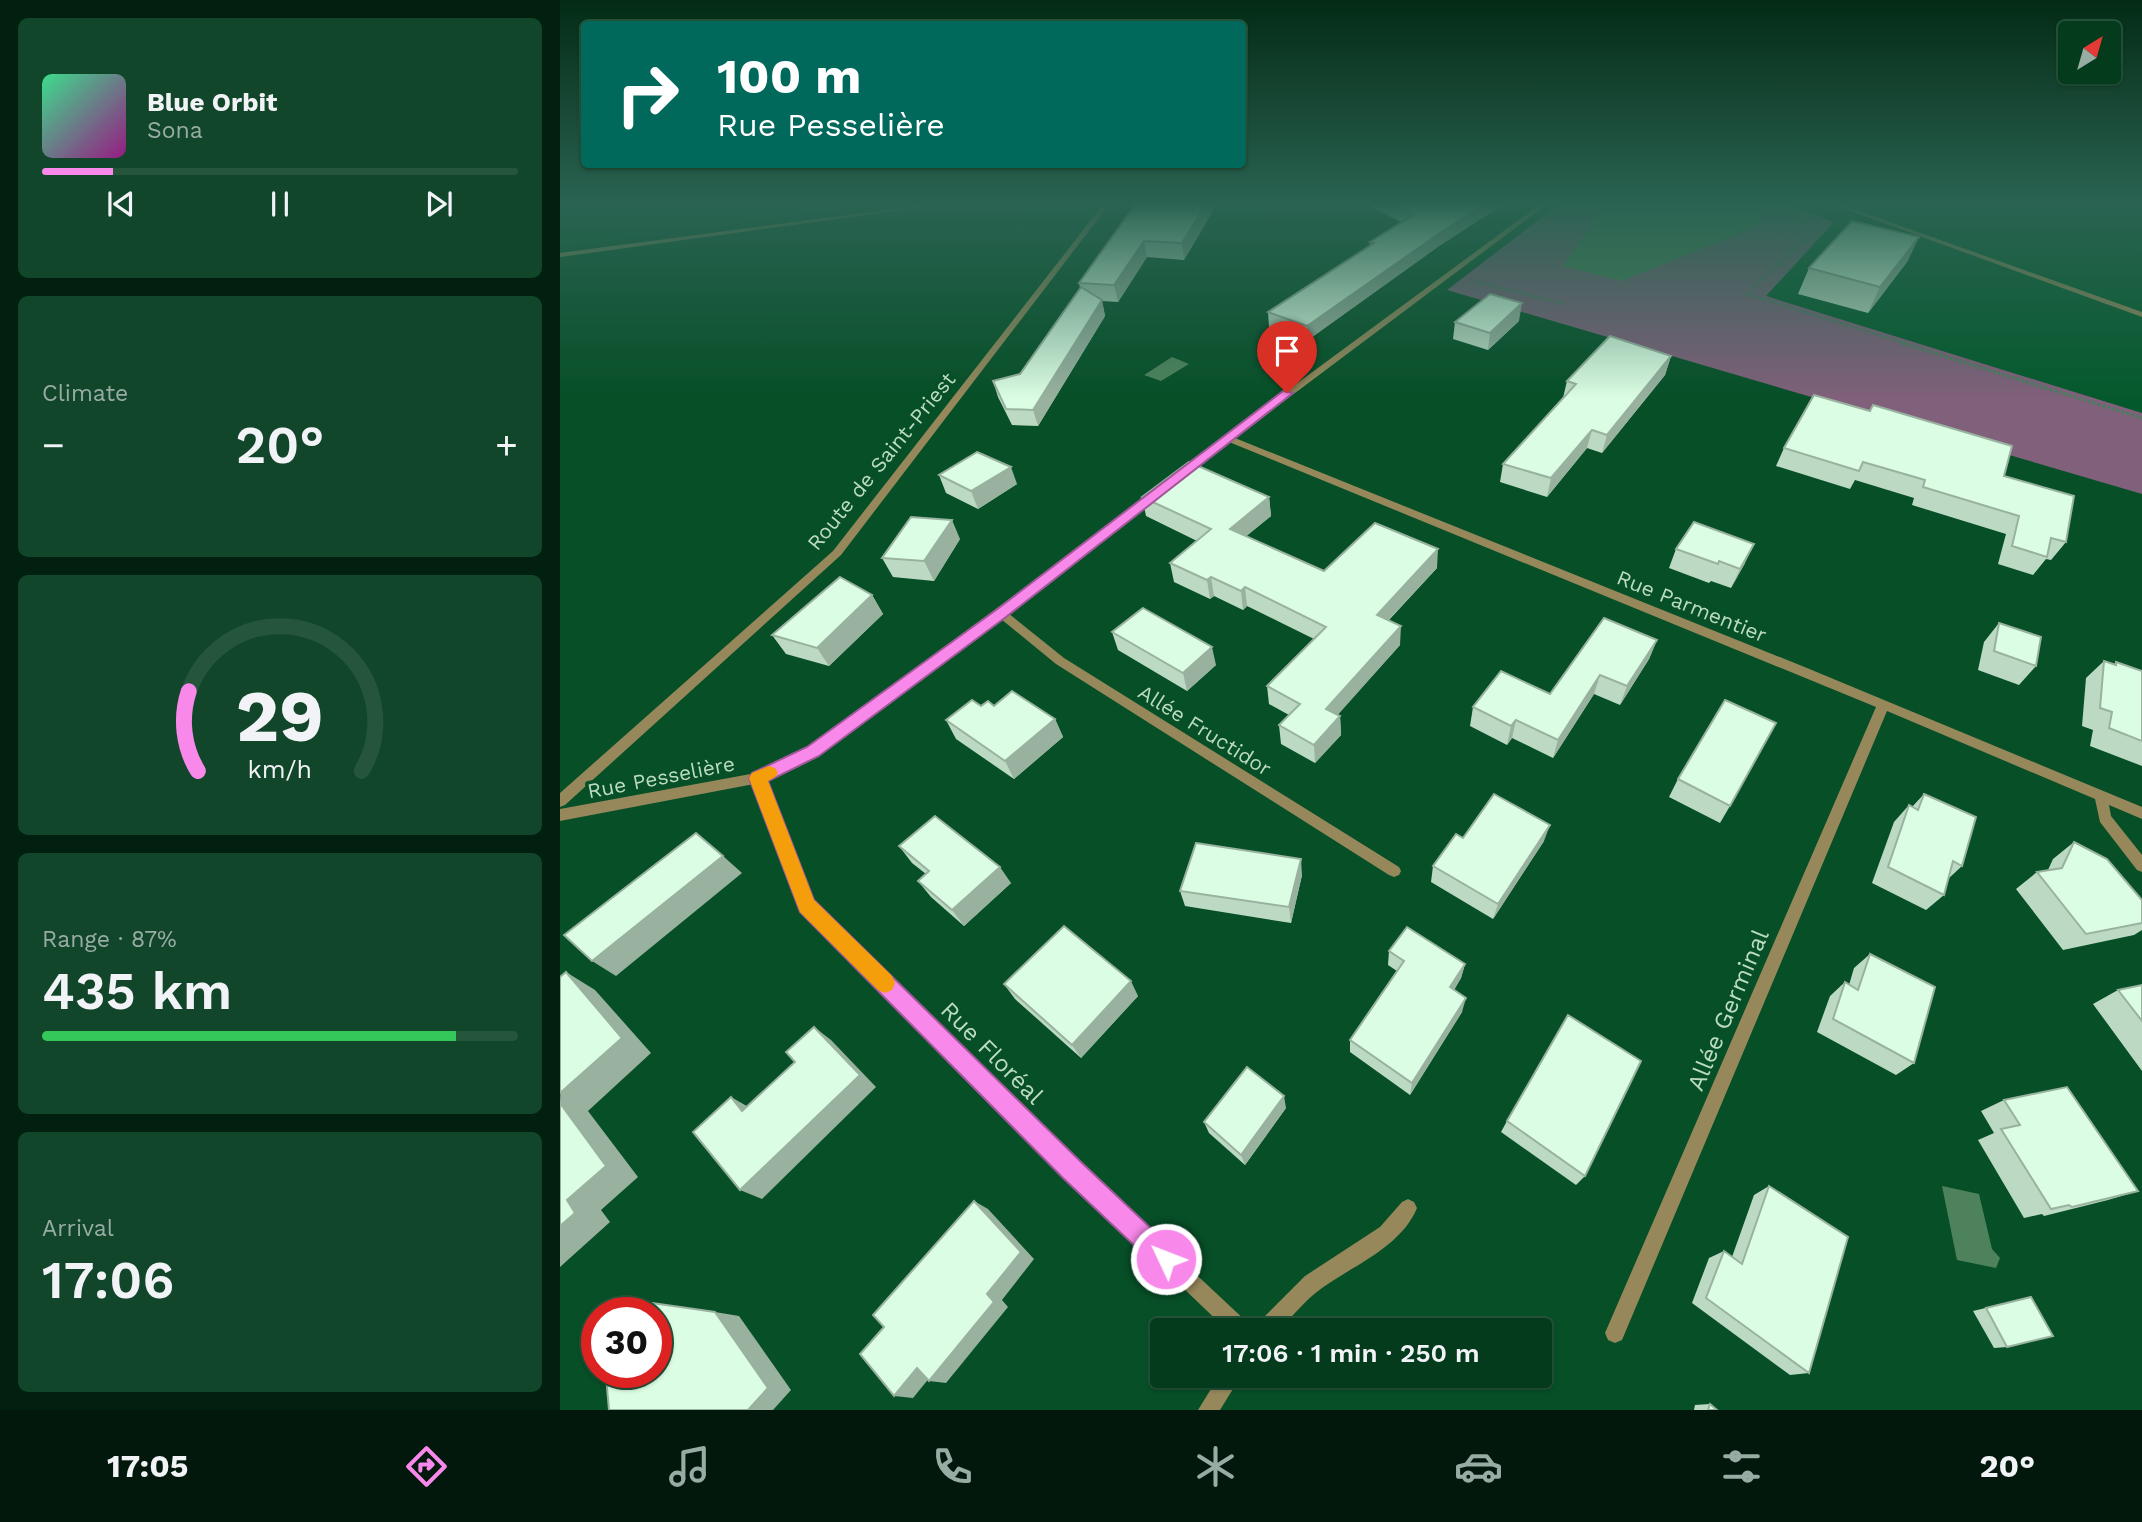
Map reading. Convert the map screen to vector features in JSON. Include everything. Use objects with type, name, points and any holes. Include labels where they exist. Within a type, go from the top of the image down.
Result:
[{"type":"street","name":"Route de Saint-Priest","points":[[560,801],[837,553],[1057,268]]},
{"type":"street","points":[[1171,482],[1458,268]]},
{"type":"street","points":[[2011,268],[2142,315]]},
{"type":"street","name":"Rue Parmentier","points":[[1226,439],[2142,813]]},
{"type":"street","name":"Rue Pesselière","points":[[560,815],[758,778],[813,752],[1001,614],[1160,490]]},
{"type":"street","name":"Allée Fructidor","points":[[1001,614],[1060,661],[1394,871]]},
{"type":"street","name":"Allée Germinal","points":[[1615,1333],[1883,706]]},
{"type":"street","name":"Rue Floréal","points":[[758,778],[807,906],[1071,1169],[1228,1318]]},
{"type":"street","points":[[2101,796],[2105,818],[2142,866]]},
{"type":"street","points":[[1277,1318],[1312,1283],[1387,1234],[1408,1208]]},
{"type":"street","points":[[1208,1410],[1223,1388]]},
{"type":"path","points":[[1774,268],[1747,294],[2142,418]]},
{"type":"path","points":[[1448,275],[1565,304]]},
{"type":"shaded area","points":[[1476,268],[1792,268],[1766,296],[2142,413],[2142,494],[1447,290]]},
{"type":"shaded area","points":[[1570,268],[1654,268],[1622,281]]},
{"type":"shaded area","points":[[1791,268],[2142,268],[2142,413],[1765,296]]},
{"type":"shaded area","points":[[1172,357],[1189,364],[1161,381],[1144,375]]},
{"type":"shaded area","points":[[1942,1186],[1979,1194],[1992,1249],[2000,1258],[1996,1268],[1957,1260]]},
{"type":"building","points":[[1090,268],[1126,268],[1114,285],[1079,283]]},
{"type":"building","points":[[1336,268],[1390,268],[1307,326],[1268,312]]},
{"type":"building","points":[[1809,268],[1895,268],[1880,287]]},
{"type":"building","points":[[1081,287],[1102,300],[1033,410],[1006,409],[993,381],[1020,374]]},
{"type":"building","points":[[1490,294],[1522,303],[1490,333],[1455,322]]},
{"type":"building","points":[[1610,336],[1671,356],[1607,435],[1592,430],[1551,478],[1503,464],[1576,384],[1567,381]]},
{"type":"building","points":[[1814,395],[1870,411],[1873,405],[2012,446],[2004,476],[2074,496],[2066,542],[2051,538],[2047,557],[2012,546],[2019,516],[1923,487],[1925,480],[1863,462],[1859,471],[1784,448]]},
{"type":"building","points":[[977,452],[1011,467],[971,491],[939,475]]},
{"type":"building","points":[[1189,462],[1269,497],[1230,529],[1324,571],[1375,523],[1438,549],[1377,615],[1401,626],[1326,709],[1340,716],[1314,745],[1279,725],[1300,704],[1267,686],[1326,627],[1245,587],[1241,591],[1211,577],[1207,580],[1170,563],[1211,529],[1142,497]]},
{"type":"building","points":[[911,517],[952,520],[924,561],[882,558]]},
{"type":"building","points":[[1694,522],[1754,544],[1740,569],[1676,549]]},
{"type":"building","points":[[840,577],[872,595],[817,648],[772,635]]},
{"type":"building","points":[[1143,608],[1212,647],[1183,673],[1112,632]]},
{"type":"building","points":[[1604,618],[1657,640],[1627,686],[1600,675],[1558,740],[1516,720],[1511,726],[1473,707],[1501,671],[1550,694]]},
{"type":"building","points":[[1999,623],[2041,637],[2036,666],[1994,651]]},
{"type":"building","points":[[2104,661],[2142,671],[2142,741],[2109,728],[2112,712],[2100,708]]},
{"type":"building","points":[[1012,691],[1055,719],[1005,761],[946,720],[972,700],[981,706],[988,701],[994,706]]},
{"type":"building","points":[[1725,700],[1776,723],[1730,806],[1678,779]]},
{"type":"building","points":[[1494,794],[1550,825],[1498,904],[1433,866],[1456,834],[1463,838]]},
{"type":"building","points":[[1924,794],[1976,817],[1962,866],[1953,861],[1944,895],[1888,867],[1909,805],[1918,810]]},
{"type":"building","points":[[935,816],[1000,867],[952,910],[918,881],[929,871],[899,846]]},
{"type":"building","points":[[696,833],[723,856],[592,961],[564,935]]},
{"type":"building","points":[[2074,842],[2107,859],[2142,900],[2142,923],[2086,934],[2037,872],[2062,868]]},
{"type":"building","points":[[1196,843],[1301,859],[1289,907],[1180,891]]},
{"type":"building","points":[[1064,926],[1131,981],[1072,1045],[1004,984]]},
{"type":"building","points":[[1407,927],[1465,964],[1450,987],[1466,998],[1412,1083],[1350,1040],[1404,961],[1389,951]]},
{"type":"building","points":[[1870,954],[1935,987],[1914,1063],[1833,1019],[1845,982],[1858,990]]},
{"type":"building","points":[[566,972],[622,1038],[560,1093],[560,977]]},
{"type":"building","points":[[2142,985],[2142,1021],[2118,990]]},
{"type":"building","points":[[1568,1015],[1641,1061],[1585,1176],[1507,1121]]},
{"type":"building","points":[[814,1027],[860,1075],[740,1190],[693,1132],[731,1097],[742,1111],[795,1062],[786,1052]]},
{"type":"building","points":[[1247,1067],[1284,1096],[1241,1155],[1204,1122]]},
{"type":"building","points":[[2067,1087],[2138,1191],[2072,1207],[2069,1205],[2051,1209],[2001,1129],[2020,1125],[2004,1100]]},
{"type":"building","points":[[560,1103],[606,1166],[567,1200],[575,1213],[560,1226]]},
{"type":"building","points":[[1769,1186],[1848,1237],[1809,1373],[1706,1298],[1724,1251],[1742,1264]]},
{"type":"building","points":[[974,1201],[1021,1252],[987,1294],[994,1302],[929,1381],[917,1368],[894,1396],[860,1354],[884,1327],[873,1315]]},
{"type":"building","points":[[2031,1297],[2053,1336],[2007,1347],[1986,1308]]},
{"type":"building","points":[[672,1306],[715,1312],[768,1388],[748,1410],[609,1410],[607,1388],[672,1388]]},
{"type":"slow traffic","points":[[769,773],[758,778],[807,906],[885,983]]},
{"type":"route","points":[[1166,1259],[1071,1169],[807,906],[758,778],[813,752],[1001,614],[1287,393]]}]
